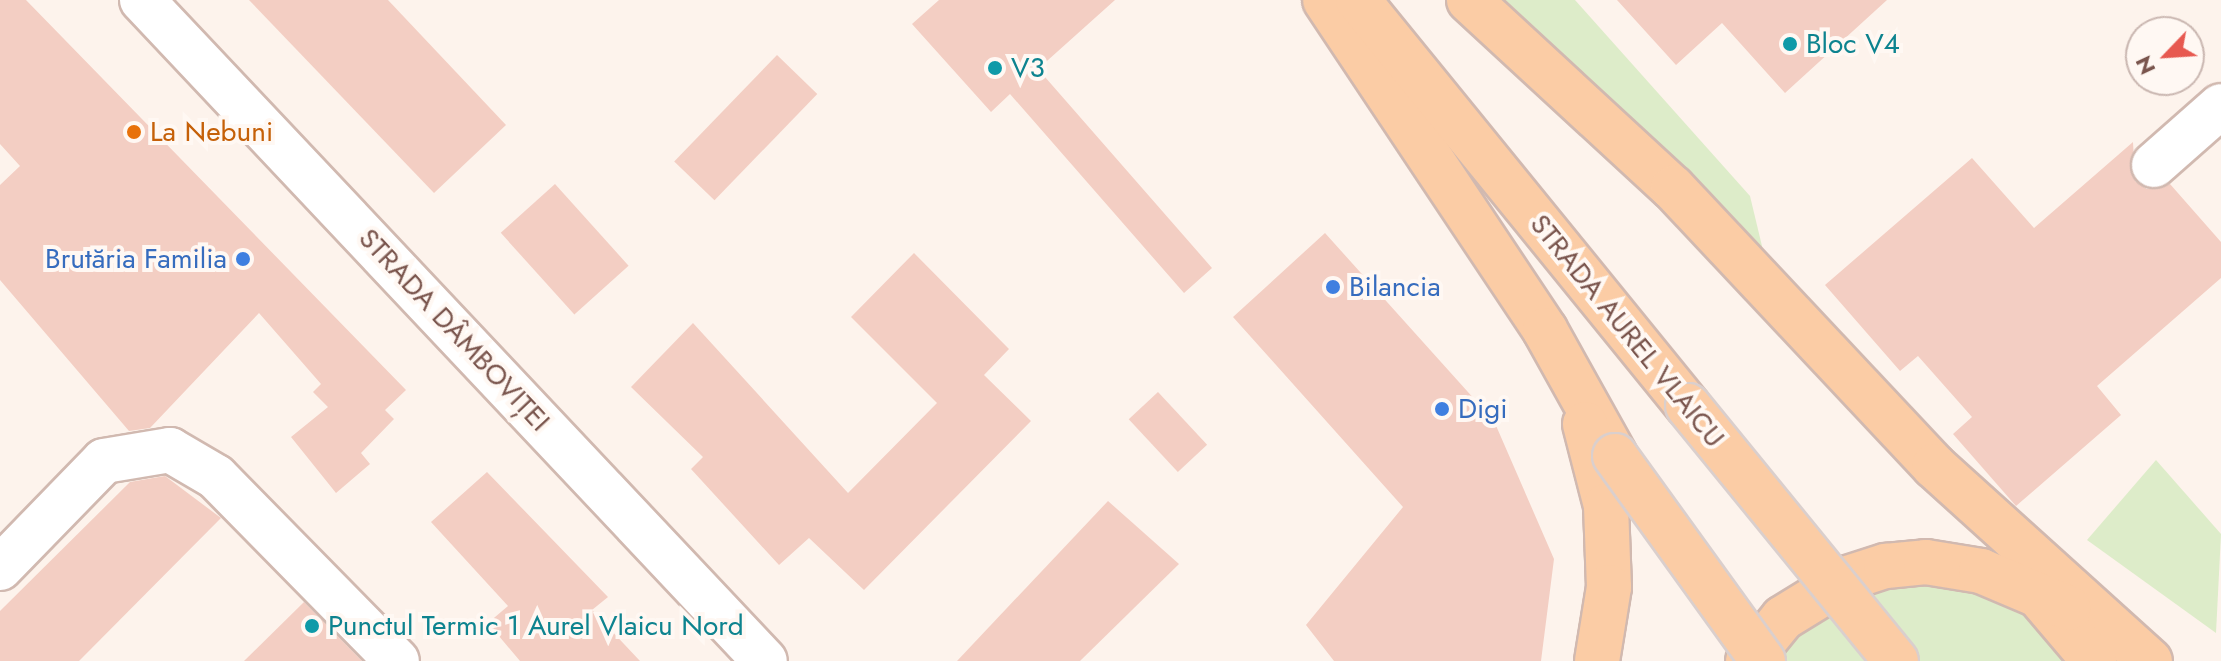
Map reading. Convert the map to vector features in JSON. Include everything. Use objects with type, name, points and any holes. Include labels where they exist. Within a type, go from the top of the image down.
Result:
[{"type":"main road","points":[[1325,0],[1545,330],[1615,456],[1763,661]]},
{"type":"main road","name":"STRADA AUREL VLAICU","points":[[1358,0],[1896,661]]},
{"type":"main road","points":[[1469,0],[1673,188],[2101,645]]},
{"type":"main road","points":[[1545,330],[1588,430],[1606,506],[1609,587],[1597,661]]},
{"type":"main road","points":[[1748,661],[1783,618],[1848,578],[1886,566],[1926,562],[1981,571],[2035,592],[2101,645],[2150,661]]},
{"type":"main road","points":[[1754,661],[1783,618]]},
{"type":"street","name":"STRADA DÂMBOVIȚEI","points":[[142,0],[765,661]]},
{"type":"street","points":[[2154,165],[2221,106]]},
{"type":"street","points":[[0,568],[104,461],[170,450],[216,477],[397,661]]},
{"type":"green space","points":[[1501,0],[1575,0],[1750,196],[1767,267]]},
{"type":"green space","points":[[2156,460],[2221,534],[2216,633],[2087,540]]},
{"type":"green space","points":[[1931,575],[1996,589],[2136,661],[1770,661],[1828,604]]},
{"type":"building","points":[[0,0],[26,0],[406,390],[385,410],[394,419],[361,453],[370,464],[336,493],[291,437],[328,407],[313,392],[321,384],[259,313],[150,428],[129,431],[0,280],[0,185],[20,166],[0,144]]},
{"type":"building","points":[[249,0],[388,0],[506,125],[434,193]]},
{"type":"building","points":[[939,0],[1115,0],[1038,69],[1212,268],[1184,293],[1010,94],[991,112],[912,24]]},
{"type":"building","name":"Bloc V4","points":[[1617,0],[1887,0],[1785,93],[1722,23],[1676,65]]},
{"type":"building","points":[[777,55],[817,94],[714,200],[674,161]]},
{"type":"building","points":[[2133,142],[2135,181],[2147,189],[2170,184],[2221,242],[2221,278],[2097,386],[2121,415],[2016,506],[1953,434],[1972,417],[1918,356],[1900,371],[1825,285],[1972,158],[2034,228]]},
{"type":"building","points":[[555,184],[629,266],[574,315],[501,233]]},
{"type":"building","points":[[1325,233],[1494,421],[1554,559],[1541,661],[1334,661],[1306,625],[1403,507],[1233,317]]},
{"type":"building","points":[[914,253],[1009,349],[984,375],[1031,421],[864,590],[809,538],[779,565],[691,469],[703,457],[631,387],[693,323],[848,493],[937,403],[851,317]]},
{"type":"building","points":[[1158,392],[1207,445],[1178,472],[1129,419]]},
{"type":"building","points":[[487,472],[608,597],[592,610],[640,661],[520,661],[488,623],[508,606],[431,522]]},
{"type":"building","points":[[165,476],[221,518],[79,661],[0,661],[0,611],[130,482]]},
{"type":"building","points":[[1108,501],[1179,564],[1080,661],[957,661]]},
{"type":"building","name":"Punctul Termic 1 Aurel Vlaicu Nord","points":[[304,602],[362,661],[244,661]]},
{"type":"place","name":"Bloc V4","points":[[1790,44]]},
{"type":"place","name":"V3","points":[[995,68]]},
{"type":"place","name":"La Nebuni","points":[[134,132]]},
{"type":"place","name":"Brutăria Familia","points":[[243,259]]},
{"type":"place","name":"Bilancia","points":[[1333,287]]},
{"type":"place","name":"Digi","points":[[1442,409]]},
{"type":"place","name":"Punctul Termic 1 Aurel Vlaicu Nord","points":[[312,626]]}]
